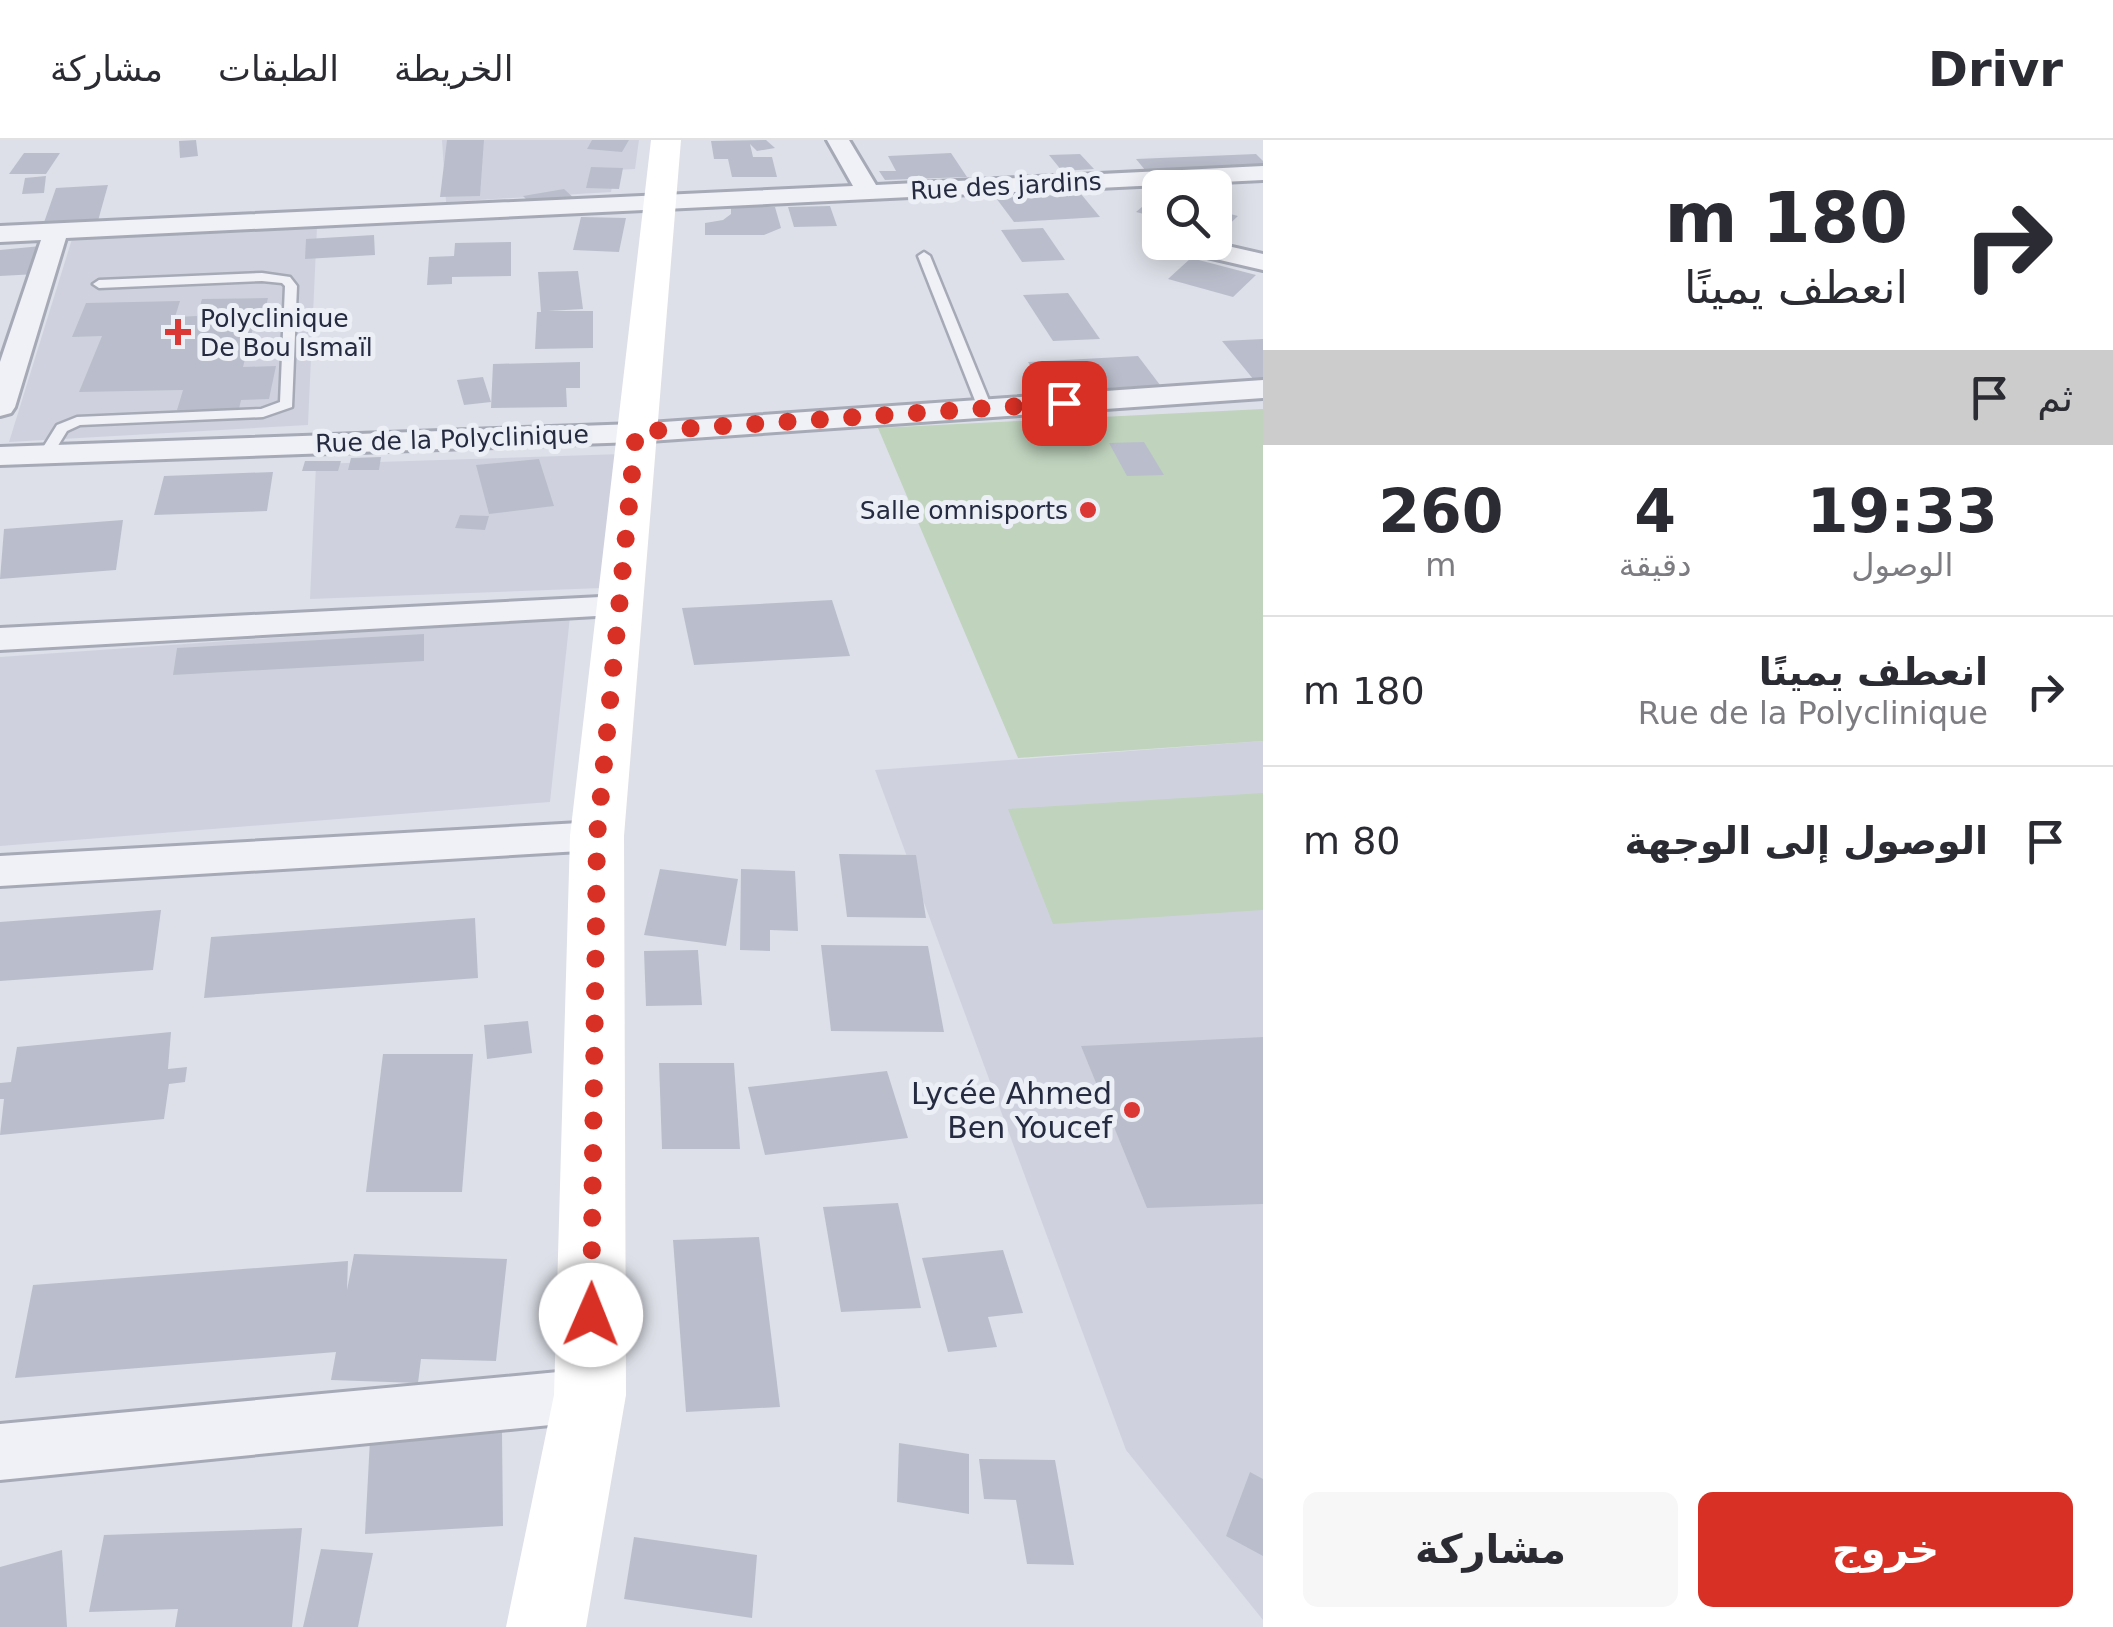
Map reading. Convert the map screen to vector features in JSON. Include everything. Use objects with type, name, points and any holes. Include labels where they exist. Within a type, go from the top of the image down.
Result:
[{"type":"main road","points":[[546,1627],[590,1395],[597,836],[666,140]]},
{"type":"street","points":[[838,140],[869,193]]},
{"type":"street","name":"Rue des jardins","points":[[0,234],[1263,173]]},
{"type":"street","points":[[0,408],[12,343],[56,231]]},
{"type":"street","points":[[1232,255],[1263,262]]},
{"type":"street","name":"Rue de la Polyclinique","points":[[0,456],[636,432],[1263,389]]},
{"type":"street","points":[[0,639],[620,607]]},
{"type":"street","points":[[0,872],[597,836]]},
{"type":"street","points":[[0,1452],[590,1395]]},
{"type":"lane","points":[[924,256],[985,408]]},
{"type":"lane","points":[[46,454],[62,428],[77,422],[271,412],[283,408],[288,401],[291,286],[286,280],[262,277],[100,284]]},
{"type":"shaded area","points":[[442,140],[639,140],[635,169],[615,170],[611,192],[446,202]]},
{"type":"shaded area","name":"Polyclinique De Bou Ismaïl","points":[[317,227],[308,425],[9,442],[72,239]]},
{"type":"shaded area","points":[[622,454],[602,588],[310,599],[316,464]]},
{"type":"shaded area","points":[[570,617],[550,802],[0,846],[0,657]]},
{"type":"shaded area","name":"Lycée Ahmed Ben Youcef","points":[[1263,741],[1263,1620],[1126,1450],[875,770]]},
{"type":"green space","name":"Salle omnisports","points":[[1263,409],[1263,741],[1018,758],[878,428]]},
{"type":"green space","points":[[1263,793],[1263,910],[1053,924],[1008,809]]},
{"type":"building","points":[[196,140],[198,156],[180,158],[179,141]]},
{"type":"building","points":[[447,140],[484,140],[480,196],[440,197]]},
{"type":"building","points":[[592,140],[629,140],[622,152],[587,149]]},
{"type":"building","points":[[766,140],[775,148],[757,151],[750,144],[753,157],[772,157],[777,177],[732,177],[728,159],[714,159],[711,141]]},
{"type":"building","points":[[24,153],[60,153],[46,174],[9,174]]},
{"type":"building","points":[[951,153],[967,177],[885,180],[879,171],[896,171],[888,156]]},
{"type":"building","points":[[1080,154],[1094,169],[1062,171],[1049,155]]},
{"type":"building","points":[[1256,154],[1263,161],[1263,170],[1145,170],[1136,159]]},
{"type":"building","points":[[591,167],[623,168],[619,189],[586,188]]},
{"type":"building","points":[[46,176],[44,193],[22,194],[25,178]]},
{"type":"building","points":[[108,185],[96,228],[41,231],[56,188]]},
{"type":"building","points":[[564,189],[576,200],[534,207],[523,196]]},
{"type":"building","points":[[1081,194],[1100,217],[1014,222],[996,198]]},
{"type":"building","points":[[830,206],[837,226],[794,227],[788,207]]},
{"type":"building","points":[[731,207],[775,207],[781,228],[764,235],[705,235],[705,223],[723,220],[731,214]]},
{"type":"building","points":[[581,217],[626,218],[619,252],[573,250]]},
{"type":"building","points":[[1043,228],[1065,260],[1022,262],[1001,230]]},
{"type":"building","points":[[374,235],[375,255],[305,259],[306,239]]},
{"type":"building","points":[[511,242],[511,276],[452,277],[452,284],[427,285],[429,257],[454,256],[455,243]]},
{"type":"building","points":[[41,246],[37,274],[0,276],[0,250]]},
{"type":"building","points":[[1189,260],[1256,275],[1233,297],[1168,279]]},
{"type":"building","points":[[578,271],[583,309],[548,311],[593,311],[593,348],[535,349],[537,312],[541,312],[538,272]]},
{"type":"building","points":[[1068,293],[1100,339],[1053,341],[1023,295]]},
{"type":"building","points":[[268,298],[261,327],[253,328],[243,367],[276,366],[269,399],[241,400],[239,409],[177,410],[183,390],[79,392],[102,336],[72,337],[86,303],[180,301],[175,317],[197,316],[202,299]]},
{"type":"building","points":[[1263,339],[1263,379],[1254,380],[1222,341]]},
{"type":"building","points":[[1138,356],[1160,385],[1046,392],[1028,362]]},
{"type":"building","points":[[580,362],[580,388],[566,388],[567,407],[491,408],[493,364]]},
{"type":"building","points":[[483,377],[491,402],[464,405],[457,380]]},
{"type":"building","points":[[1144,442],[1164,475],[1127,476],[1109,443]]},
{"type":"building","points":[[381,457],[379,470],[348,470],[351,458]]},
{"type":"building","points":[[539,459],[554,506],[489,514],[476,465]]},
{"type":"building","points":[[305,461],[341,461],[338,471],[302,471]]},
{"type":"building","points":[[273,472],[267,511],[154,515],[164,476]]},
{"type":"building","points":[[460,515],[489,516],[485,530],[455,528]]},
{"type":"building","points":[[123,520],[116,570],[0,579],[4,529]]},
{"type":"building","points":[[832,600],[850,656],[694,665],[682,608]]},
{"type":"building","points":[[424,634],[424,661],[173,675],[177,648]]},
{"type":"building","points":[[839,854],[916,855],[926,918],[847,917]]},
{"type":"building","points":[[660,869],[738,879],[726,946],[644,935]]},
{"type":"building","points":[[741,869],[795,871],[798,931],[770,930],[770,951],[740,950]]},
{"type":"building","points":[[161,910],[153,970],[0,981],[0,922]]},
{"type":"building","points":[[475,918],[478,978],[204,998],[211,937]]},
{"type":"building","points":[[821,945],[928,946],[944,1032],[831,1031]]},
{"type":"building","points":[[698,950],[702,1005],[646,1006],[644,951]]},
{"type":"building","points":[[528,1021],[532,1053],[487,1059],[484,1025]]},
{"type":"building","points":[[171,1032],[168,1069],[187,1067],[185,1082],[169,1084],[164,1119],[0,1135],[4,1099],[0,1099],[0,1083],[11,1082],[17,1047]]},
{"type":"building","points":[[1263,1037],[1263,1204],[1147,1208],[1081,1046]]},
{"type":"building","points":[[383,1054],[473,1054],[462,1192],[366,1192]]},
{"type":"building","points":[[659,1063],[734,1063],[740,1149],[662,1149]]},
{"type":"building","points":[[887,1071],[908,1138],[765,1155],[748,1087]]},
{"type":"building","points":[[898,1203],[921,1308],[841,1312],[823,1207]]},
{"type":"building","points":[[759,1237],[780,1407],[686,1412],[673,1240]]},
{"type":"building","points":[[1003,1250],[1023,1313],[988,1317],[997,1347],[948,1352],[922,1258]]},
{"type":"building","points":[[354,1254],[507,1259],[496,1361],[421,1359],[418,1383],[331,1380],[336,1352],[15,1378],[33,1285],[348,1261],[347,1290]]},
{"type":"building","points":[[502,1432],[503,1526],[365,1534],[370,1439]]},
{"type":"building","points":[[899,1443],[969,1454],[969,1514],[897,1502]]},
{"type":"building","points":[[979,1459],[1055,1460],[1074,1565],[1027,1564],[1016,1500],[984,1499]]},
{"type":"building","points":[[1250,1472],[1263,1479],[1263,1556],[1226,1536]]},
{"type":"building","points":[[302,1528],[292,1627],[175,1627],[178,1609],[89,1612],[104,1535]]},
{"type":"building","points":[[634,1537],[757,1555],[752,1618],[624,1599]]},
{"type":"building","points":[[321,1549],[373,1553],[358,1627],[303,1627]]},
{"type":"building","points":[[62,1550],[67,1627],[0,1627],[0,1567]]},
{"type":"place","name":"Polyclinique De Bou Ismaïl","points":[[178,332]]},
{"type":"place","name":"Salle omnisports","points":[[1088,510]]},
{"type":"place","name":"Lycée Ahmed Ben Youcef","points":[[1132,1110]]},
{"type":"route","points":[[591,1315],[597,836],[636,432],[1064,403]]}]
